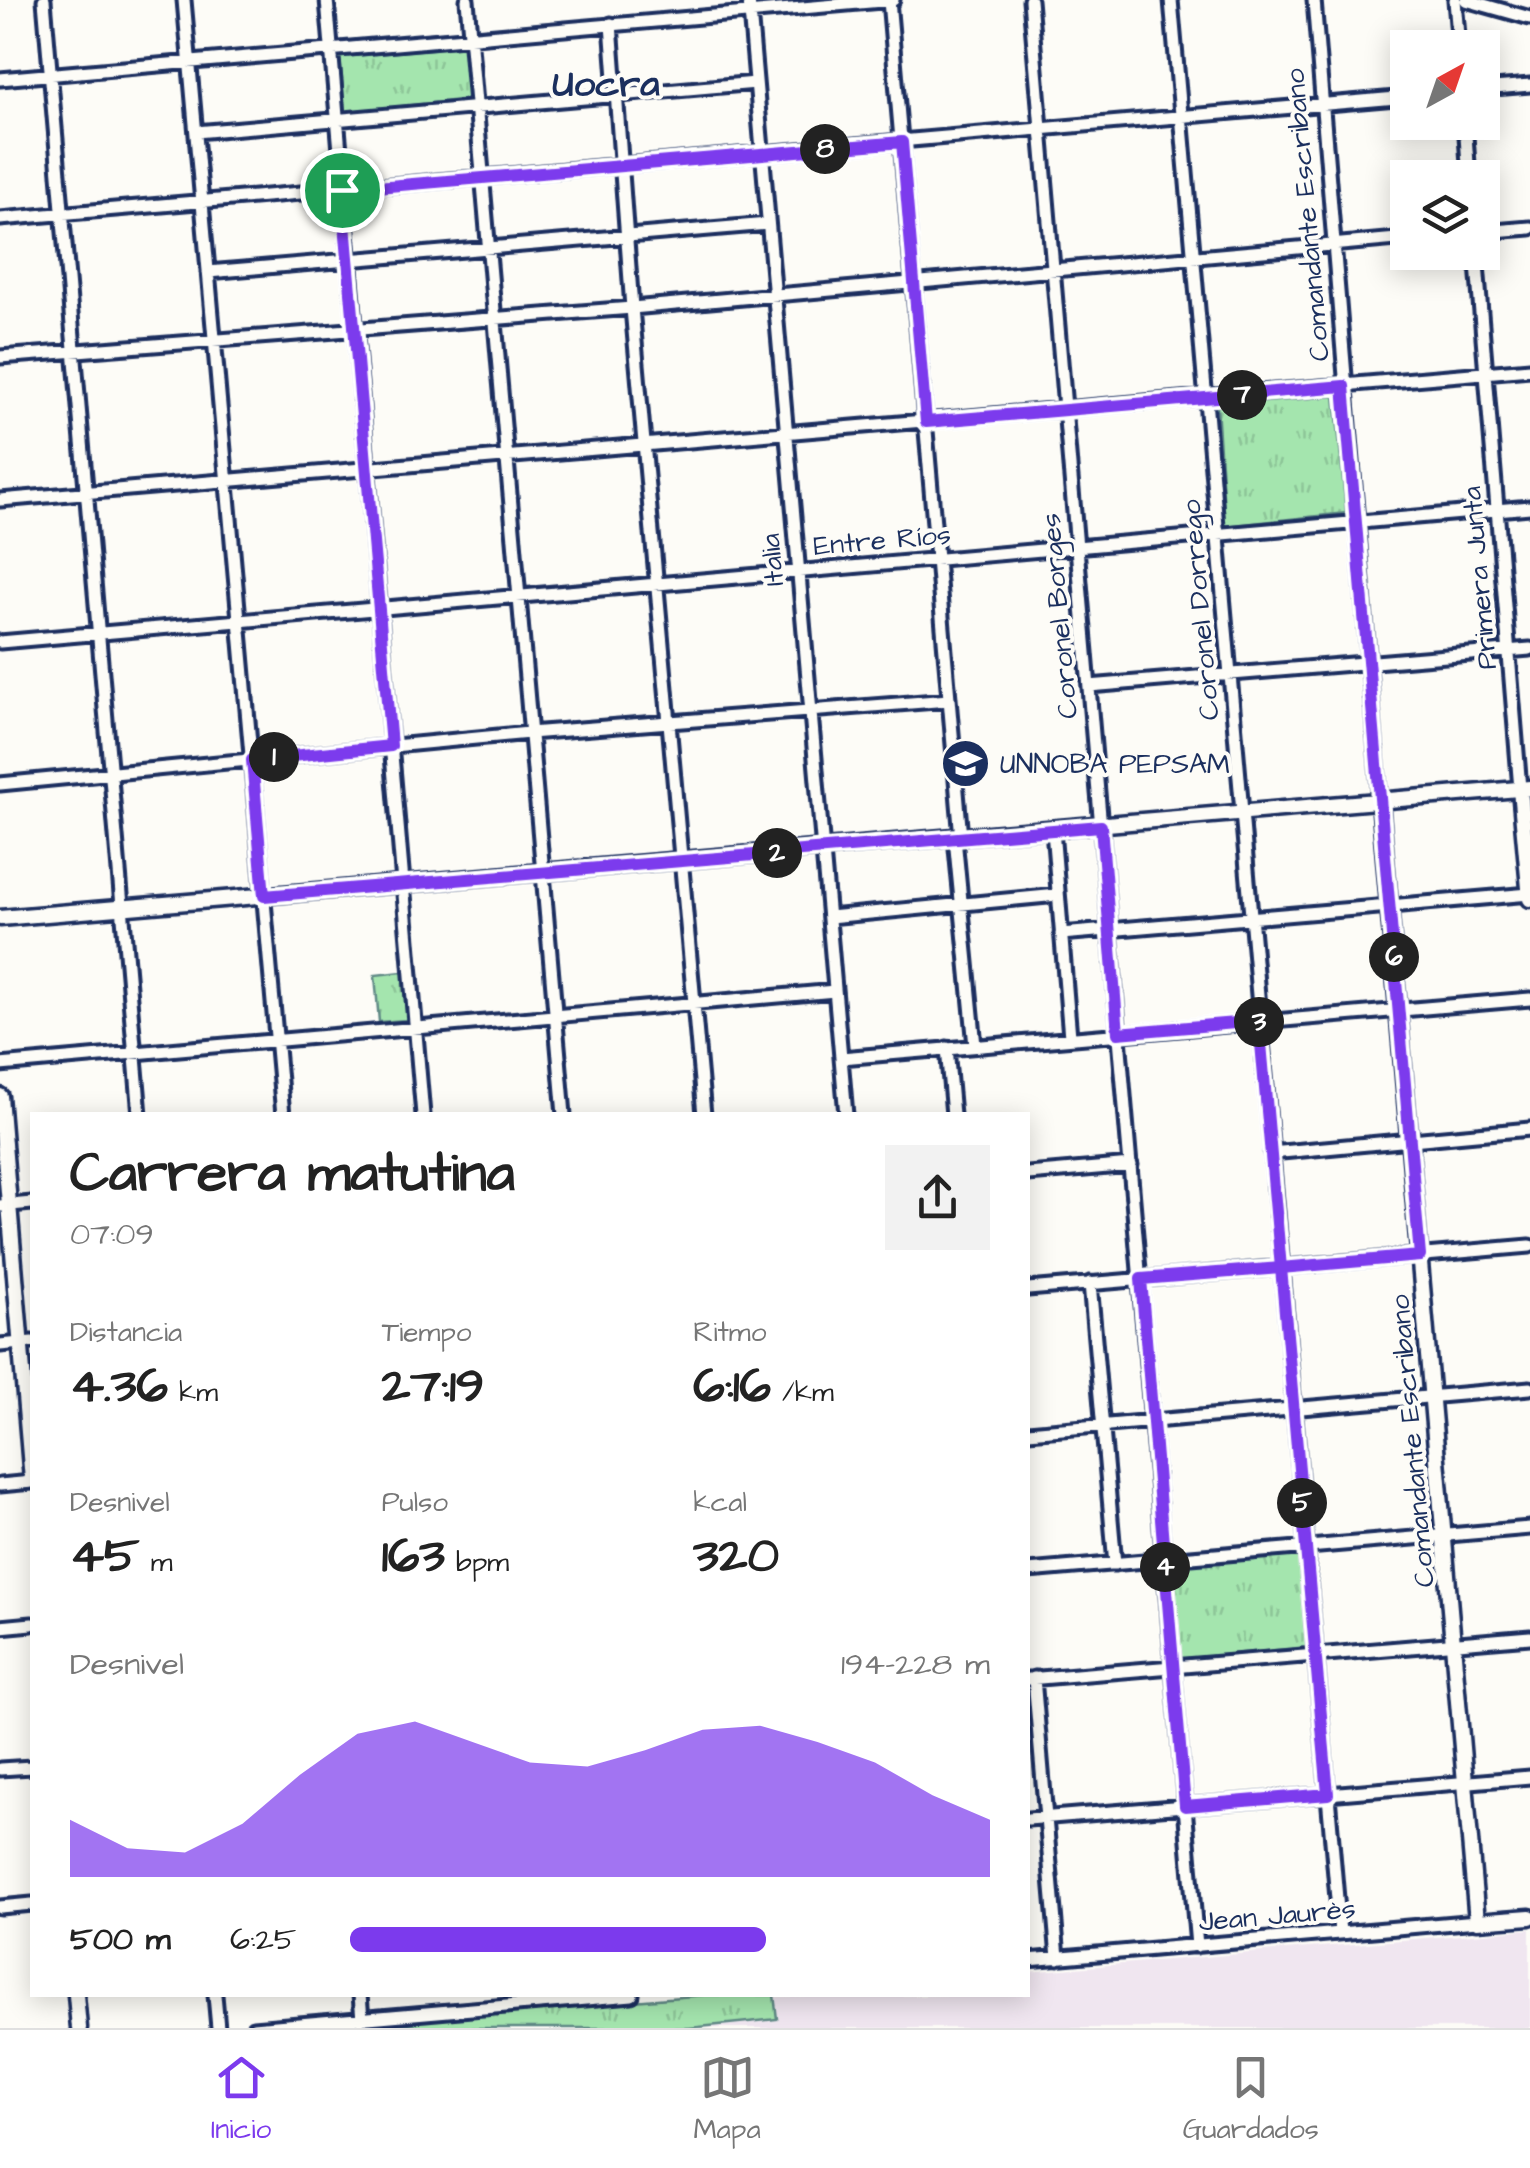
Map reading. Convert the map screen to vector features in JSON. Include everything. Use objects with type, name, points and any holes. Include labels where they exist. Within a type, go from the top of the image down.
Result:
[{"type":"main road","points":[[0,918],[1525,789]]},
{"type":"main road","name":"Primera Junta","points":[[1525,789],[1530,897]]},
{"type":"main road","name":"Comandante Escribano","points":[[1380,801],[1477,1921]]},
{"type":"main road","points":[[0,1096],[5,1206],[27,1342],[30,1425]]},
{"type":"main road","name":"Jean Jaurès","points":[[1477,1921],[1530,1917]]},
{"type":"main road","points":[[76,1997],[79,2028]]},
{"type":"street","points":[[44,0],[140,1112]]},
{"type":"street","points":[[184,0],[283,1112]]},
{"type":"street","points":[[327,0],[423,1112]]},
{"type":"street","points":[[467,0],[564,1112]]},
{"type":"street","points":[[0,78],[611,24],[749,6],[890,0],[950,700],[974,1046]]},
{"type":"street","name":"Coronel Borges","points":[[1030,0],[1197,1946]]},
{"type":"street","name":"Coronel Dorrego","points":[[1172,0],[1340,1933]]},
{"type":"street","name":"Comandante Escribano","points":[[1314,0],[1380,801]]},
{"type":"street","points":[[1455,0],[1458,30]]},
{"type":"street","points":[[1466,0],[1530,18]]},
{"type":"street","name":"Italia","points":[[749,6],[846,1112]]},
{"type":"street","points":[[611,24],[632,308],[704,1112]]},
{"type":"street","points":[[196,132],[756,83]]},
{"type":"street","points":[[1500,88],[1530,85]]},
{"type":"street","points":[[0,219],[1390,99]]},
{"type":"street","points":[[208,272],[768,224]]},
{"type":"street","points":[[1500,230],[1530,228]]},
{"type":"street","points":[[0,357],[632,308],[1390,239]]},
{"type":"street","name":"Primera Junta","points":[[1477,270],[1509,651],[1525,789]]},
{"type":"street","points":[[0,500],[1530,370]]},
{"type":"street","name":"Entre Ríos","points":[[0,642],[1530,508]]},
{"type":"street","points":[[1089,686],[1530,649]]},
{"type":"street","points":[[0,784],[530,733],[950,700]]},
{"type":"street","points":[[1053,830],[1070,1037]]},
{"type":"street","points":[[829,917],[1058,895]]},
{"type":"street","points":[[1062,934],[1530,897]]},
{"type":"street","points":[[0,1065],[835,991]]},
{"type":"street","points":[[841,1058],[1530,999]]},
{"type":"street","points":[[948,1048],[953,1112]]},
{"type":"street","points":[[1271,1153],[1530,1128]]},
{"type":"street","points":[[1030,1174],[1131,1165]]},
{"type":"street","points":[[5,1206],[30,1203]]},
{"type":"street","points":[[1030,1289],[1530,1246]]},
{"type":"street","points":[[1090,1284],[1115,1564]]},
{"type":"street","points":[[0,1344],[27,1342]]},
{"type":"street","points":[[1030,1432],[1530,1388]]},
{"type":"street","points":[[0,1484],[30,1481]]},
{"type":"street","points":[[1030,1571],[1530,1528]]},
{"type":"street","points":[[0,1627],[30,1624]]},
{"type":"street","points":[[1058,1958],[1031,1679],[1530,1637]]},
{"type":"street","points":[[0,1769],[30,1766]]},
{"type":"street","points":[[1030,1819],[1530,1777]]},
{"type":"street","points":[[0,1907],[30,1904]]},
{"type":"street","name":"Jean Jaurès","points":[[1030,1960],[1477,1921]]},
{"type":"street","points":[[215,1997],[218,2028]]},
{"type":"street","points":[[360,1997],[362,2018]]},
{"type":"street","points":[[253,2028],[499,2001],[588,1997]]},
{"type":"shaded area","points":[[1530,1929],[1530,2028],[689,2028],[776,2019],[775,1997],[1030,1997],[1030,1972]]},
{"type":"green space","points":[[464,46],[470,99],[345,112],[340,57]]},
{"type":"green space","points":[[1335,396],[1346,513],[1225,526],[1217,406]]},
{"type":"green space","points":[[403,972],[407,1020],[379,1022],[375,975]]},
{"type":"green space","points":[[1300,1554],[1309,1647],[1179,1659],[1171,1565]]},
{"type":"green space","points":[[681,1997],[774,1997],[777,2019],[689,2028],[310,2028]]},
{"type":"place","name":"UNNOBA PEPSAM","points":[[965,763]]},
{"type":"district","name":"Uocra","points":[[606,83]]},
{"type":"route","points":[[342,190],[391,746],[252,760],[264,896],[1101,826],[1118,1033],[1259,1021],[1281,1268],[1141,1279],[1185,1806],[1328,1794],[1281,1268],[1420,1256],[1344,386],[926,422],[902,142],[342,190]]}]
